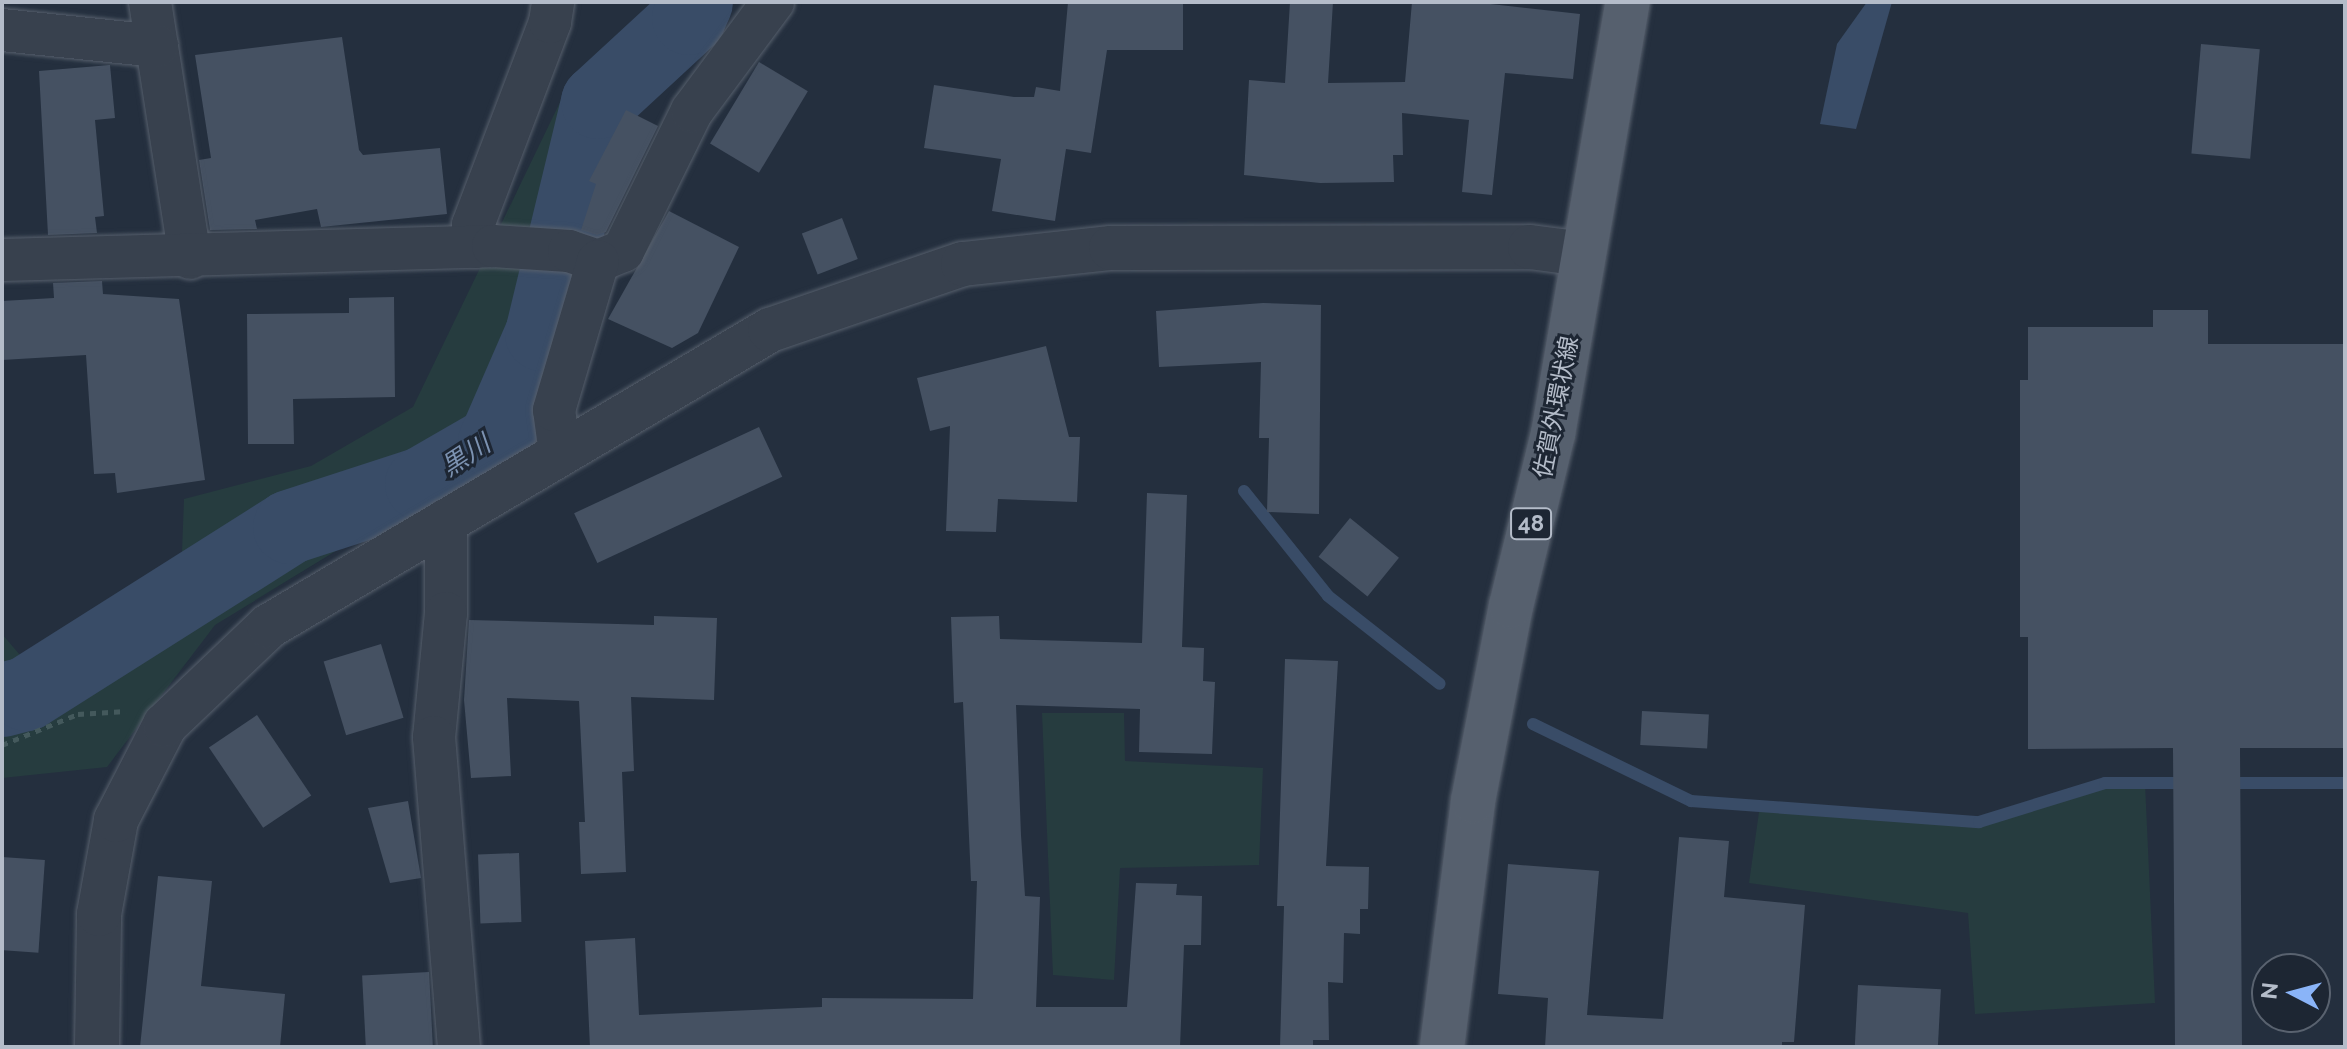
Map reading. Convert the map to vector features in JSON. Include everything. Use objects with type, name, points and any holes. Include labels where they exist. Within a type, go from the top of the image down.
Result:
[{"type":"main road","name":"佐賀外環状線","points":[[1442,1047],[1473,801],[1511,606],[1553,434],[1628,2]]},
{"type":"street","points":[[150,2],[190,258]]},
{"type":"street","points":[[484,246],[473,225],[550,22],[553,2]]},
{"type":"street","points":[[2,260],[190,258],[484,246],[569,251],[598,261],[623,251],[692,111],[773,2]]},
{"type":"street","points":[[2,30],[157,46]]},
{"type":"street","points":[[97,1047],[99,914],[116,820],[165,725],[269,626],[770,330],[963,264],[1111,248],[1530,247],[1583,254]]},
{"type":"street","points":[[560,453],[554,410],[598,261]]},
{"type":"street","points":[[446,520],[446,613],[434,737],[459,1047]]},
{"type":"path","points":[[2,745],[78,714],[129,710],[165,725]]},
{"type":"green space","points":[[591,89],[601,116],[561,323],[499,451],[215,625],[107,767],[2,778],[2,634],[26,662],[182,552],[184,499],[311,466],[413,407],[562,98]]},
{"type":"green space","points":[[1042,713],[1124,713],[1125,761],[1263,768],[1259,865],[1120,868],[1114,980],[1053,975]]},
{"type":"green space","points":[[2105,783],[2145,783],[2155,1003],[1975,1014],[1968,913],[1749,883],[1760,805],[1979,822]]},
{"type":"water","points":[[1867,2],[1892,2],[1856,129],[1820,124],[1837,44]]},
{"type":"building","points":[[1068,2],[1183,2],[1183,50],[1107,50],[1091,153],[1066,149],[1055,221],[992,211],[1001,159],[924,148],[934,85],[1014,97],[1034,97],[1036,87],[1060,91]]},
{"type":"building","points":[[1290,2],[1333,2],[1328,83],[1405,82],[1412,2],[1473,2],[1580,14],[1573,79],[1505,73],[1492,195],[1462,192],[1469,120],[1402,113],[1403,155],[1393,155],[1394,182],[1320,183],[1244,175],[1249,80],[1285,83]]},
{"type":"building","points":[[342,37],[359,150],[363,155],[440,148],[447,214],[321,227],[317,209],[255,220],[257,229],[210,230],[199,160],[211,158],[195,55]]},
{"type":"building","points":[[2201,44],[2260,49],[2250,159],[2191,154]]},
{"type":"building","points":[[759,62],[808,91],[759,173],[710,143]]},
{"type":"building","points":[[110,65],[115,118],[95,120],[104,216],[95,217],[97,233],[48,235],[39,71]]},
{"type":"building","points":[[626,110],[658,126],[606,232],[597,235],[581,230],[596,184],[589,181]]},
{"type":"building","points":[[669,211],[739,247],[698,333],[672,348],[608,319]]},
{"type":"building","points":[[842,218],[858,259],[818,274],[802,233]]},
{"type":"building","points":[[102,281],[103,294],[179,299],[205,480],[117,493],[115,473],[94,474],[86,355],[2,360],[2,301],[54,298],[53,283]]},
{"type":"building","points":[[394,297],[395,397],[293,399],[294,444],[248,444],[247,314],[349,313],[349,298]]},
{"type":"building","points":[[1263,303],[1321,305],[1319,514],[1267,512],[1269,438],[1259,438],[1261,362],[1159,367],[1156,311]]},
{"type":"building","points":[[2153,310],[2208,310],[2208,344],[2345,344],[2345,748],[2240,748],[2242,1047],[2175,1047],[2173,748],[2028,749],[2028,637],[2020,637],[2020,380],[2028,380],[2028,327],[2153,327]]},
{"type":"building","points":[[1046,346],[1069,437],[1080,437],[1077,502],[998,499],[996,532],[946,531],[950,426],[930,431],[917,378]]},
{"type":"building","points":[[759,427],[782,477],[597,563],[574,513]]},
{"type":"building","points":[[1147,493],[1187,495],[1182,647],[1204,648],[1203,681],[1215,682],[1212,754],[1139,752],[1140,709],[1016,705],[1021,835],[1025,896],[1040,897],[1036,1007],[1127,1007],[1136,883],[1177,884],[1176,895],[1202,896],[1201,945],[1184,945],[1180,1047],[590,1047],[585,941],[635,938],[639,1015],[822,1007],[822,998],[973,999],[977,881],[971,881],[963,702],[954,703],[951,617],[999,616],[1000,639],[1142,643]]},
{"type":"building","points":[[1350,518],[1399,558],[1367,597],[1319,557]]},
{"type":"building","points":[[654,616],[717,618],[714,700],[631,697],[634,771],[622,772],[626,872],[581,874],[579,822],[585,822],[579,701],[507,698],[511,776],[471,778],[464,700],[469,620],[654,625]]},
{"type":"building","points":[[381,644],[404,718],[346,735],[324,662]]},
{"type":"building","points":[[1285,659],[1338,661],[1326,866],[1369,867],[1368,909],[1360,909],[1360,934],[1344,933],[1343,983],[1328,982],[1329,1040],[1313,1040],[1313,1047],[1280,1047],[1284,906],[1277,906]]},
{"type":"building","points":[[1642,711],[1709,715],[1707,748],[1640,745]]},
{"type":"building","points":[[257,715],[311,795],[263,828],[209,747]]},
{"type":"building","points":[[408,801],[421,878],[390,883],[368,808]]},
{"type":"building","points":[[1679,837],[1729,841],[1724,897],[1805,905],[1794,1042],[1782,1042],[1782,1047],[1545,1047],[1548,998],[1498,994],[1508,864],[1599,871],[1587,1015],[1663,1019]]},
{"type":"building","points":[[519,853],[521,922],[480,923],[478,854]]},
{"type":"building","points":[[2,857],[45,860],[38,953],[2,950]]},
{"type":"building","points":[[158,876],[212,881],[201,986],[285,994],[280,1047],[140,1047]]},
{"type":"building","points":[[429,972],[433,1047],[366,1047],[362,976]]},
{"type":"building","points":[[1858,985],[1941,989],[1938,1047],[1855,1047]]},
{"type":"waterway","name":"黒川","points":[[2,700],[26,694],[290,527],[422,484],[495,442],[542,334],[598,102],[689,18],[696,2]]},
{"type":"waterway","points":[[1244,491],[1328,596],[1440,684]]},
{"type":"waterway","points":[[1533,724],[1691,801],[1979,822],[2105,783],[2189,783]]},
{"type":"waterway","points":[[2224,783],[2345,783]]}]
